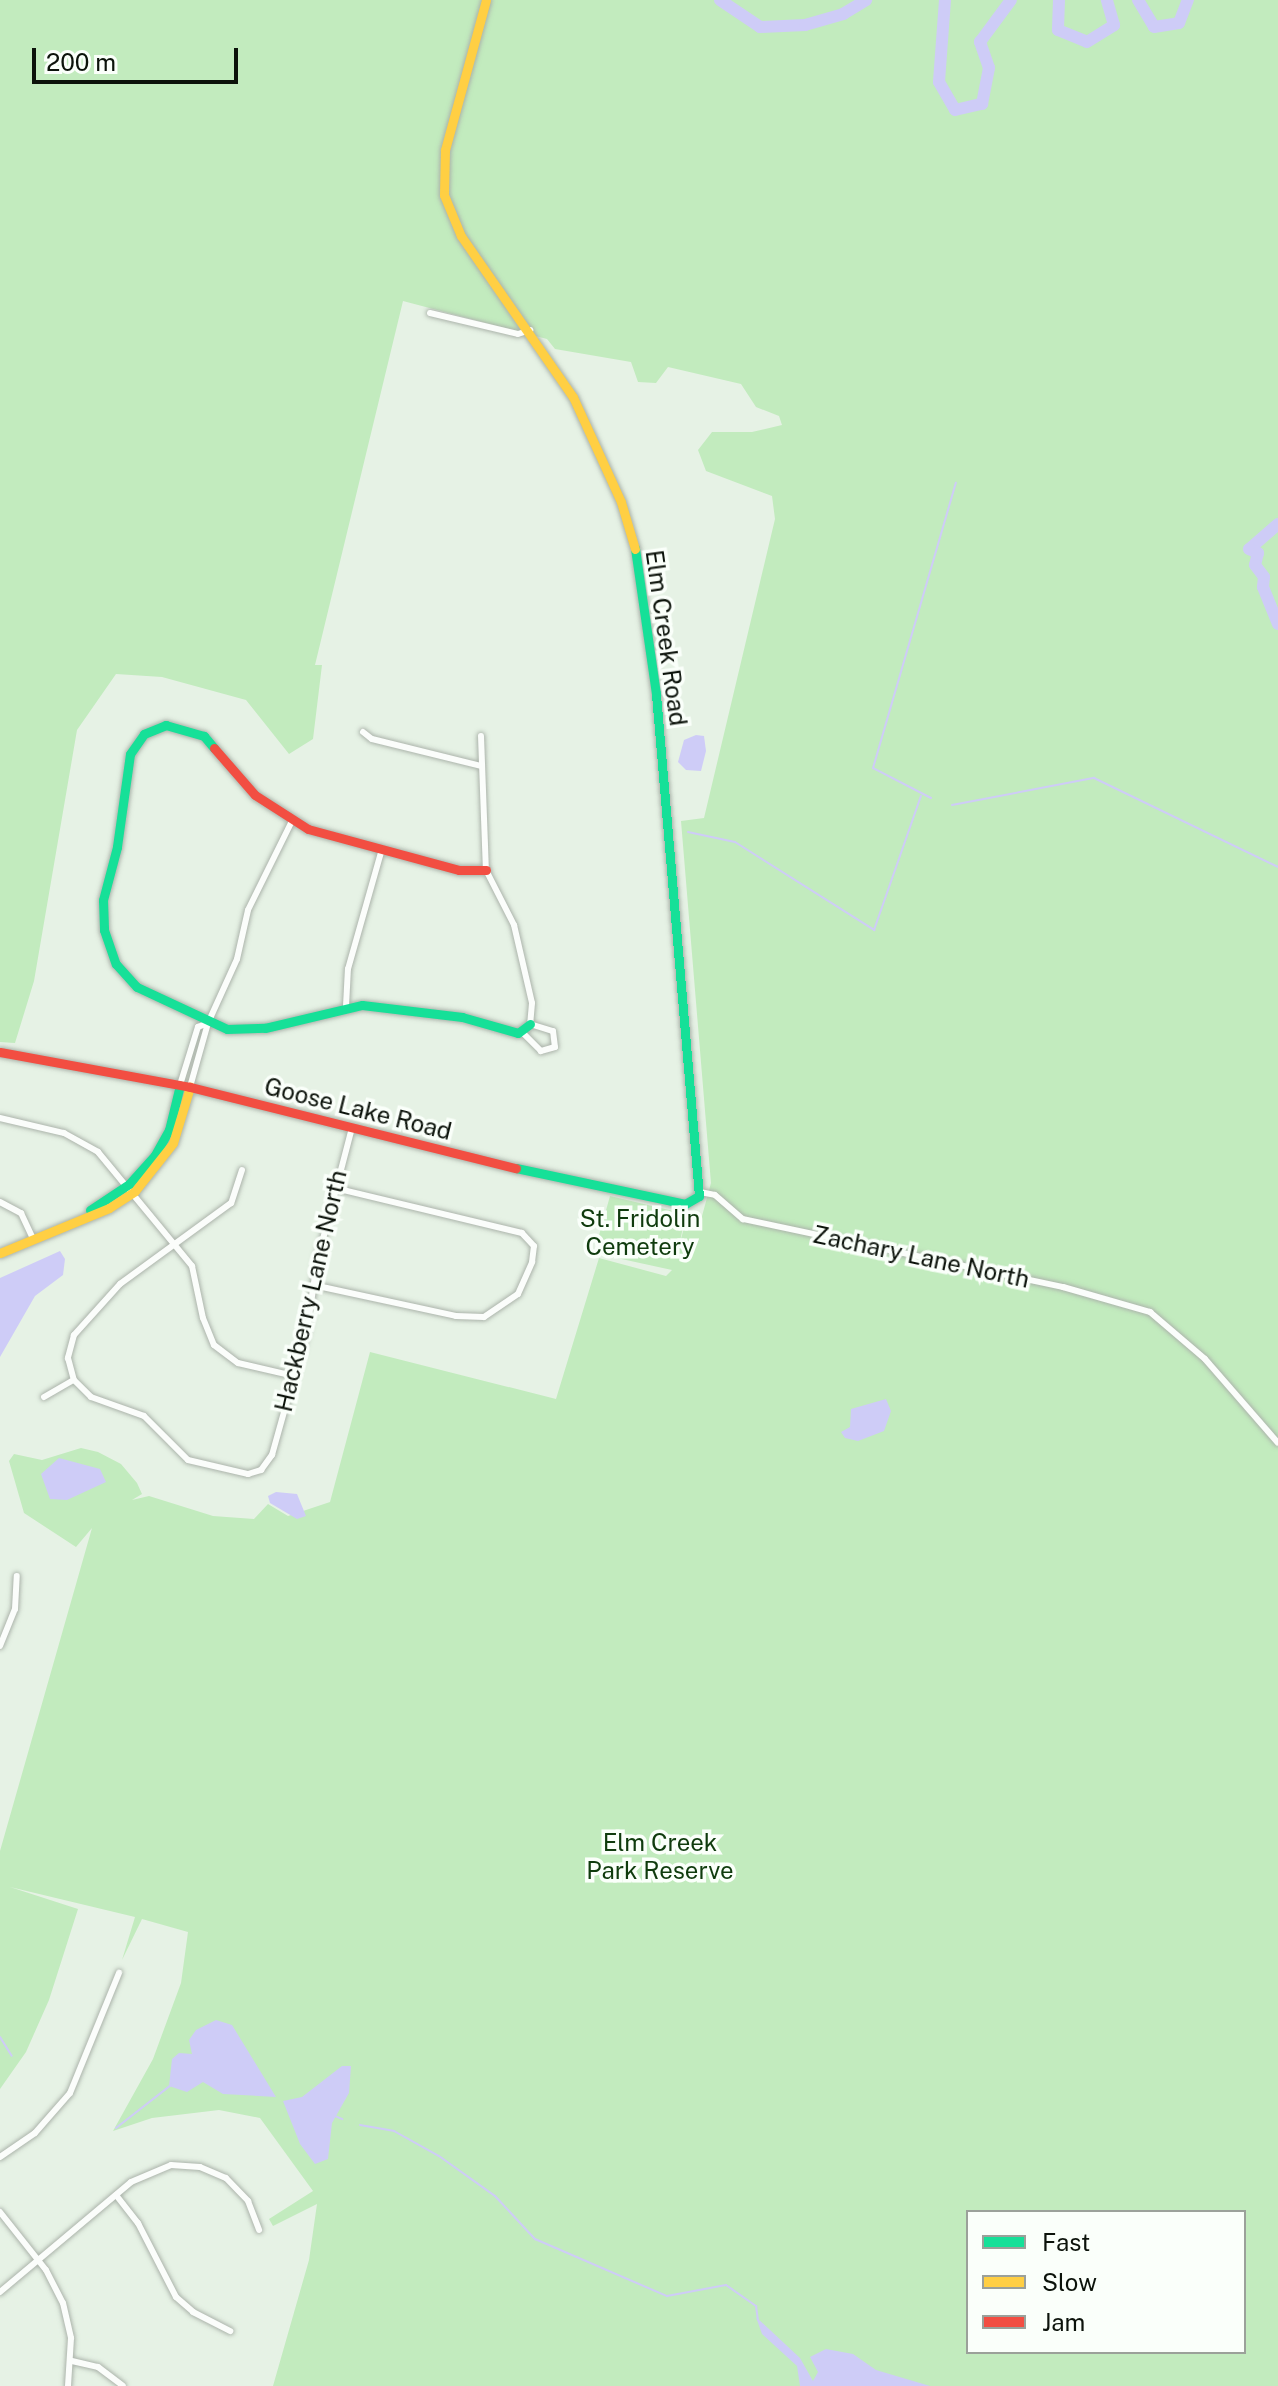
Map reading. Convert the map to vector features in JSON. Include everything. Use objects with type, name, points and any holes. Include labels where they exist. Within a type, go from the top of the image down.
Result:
[{"type":"street","name":"Elm Creek Road","points":[[486,0],[445,150],[443,186],[455,226],[530,330],[583,416],[621,502],[641,571],[700,1192]]},
{"type":"street","points":[[430,313],[518,334],[530,330]]},
{"type":"street","points":[[486,870],[459,870],[331,837],[292,821],[255,795],[193,730],[157,728],[130,754],[117,847],[103,900],[106,943],[137,987],[208,1023],[256,1030],[346,1006],[408,1008],[523,1033],[541,1051],[555,1047],[553,1031],[530,1024]]},
{"type":"street","points":[[363,732],[372,739],[481,766]]},
{"type":"street","points":[[481,736],[486,870],[514,925],[532,1003],[530,1024],[523,1033]]},
{"type":"street","points":[[0,1253],[85,1214],[109,1208],[132,1187],[165,1137],[208,1023],[230,978],[255,894],[292,821]]},
{"type":"street","points":[[346,1006],[348,969],[382,849]]},
{"type":"street","points":[[185,1086],[198,1027],[208,1023]]},
{"type":"street","name":"Goose Lake Road","points":[[0,1052],[74,1062],[185,1086],[352,1128],[685,1204],[700,1192]]},
{"type":"street","points":[[0,1118],[27,1120],[82,1141],[132,1187],[198,1278],[203,1318],[214,1345],[238,1363],[294,1376]]},
{"type":"street","name":"Hackberry Lane North","points":[[74,1380],[91,1397],[144,1416],[188,1460],[248,1474],[261,1470],[272,1455],[294,1376],[334,1188],[352,1128]]},
{"type":"street","points":[[44,1397],[74,1380],[68,1358],[74,1335],[120,1284],[174,1241],[231,1203],[242,1170]]},
{"type":"street","points":[[313,1285],[456,1316],[484,1317],[518,1294],[532,1262],[534,1246],[522,1233],[334,1188]]},
{"type":"street","name":"Zachary Lane North","points":[[700,1192],[715,1195],[743,1219],[1063,1287],[1150,1312],[1205,1359],[1278,1443]]},
{"type":"street","points":[[0,1202],[21,1213],[32,1237]]},
{"type":"street","points":[[0,1646],[15,1609],[17,1576]]},
{"type":"street","points":[[0,2157],[35,2133],[70,2093],[119,1973]]},
{"type":"street","points":[[0,2292],[116,2195],[157,2168],[200,2167],[238,2189],[259,2230]]},
{"type":"street","points":[[116,2195],[138,2223],[176,2297],[193,2312],[230,2331]]},
{"type":"street","points":[[0,2212],[38,2260],[63,2303],[72,2361],[68,2386]]},
{"type":"street","points":[[72,2361],[98,2367],[123,2386]]},
{"type":"green space","name":"Elm Creek Park Reserve","points":[[0,0],[1278,0],[1278,2386],[273,2386],[309,2260],[317,2204],[273,2226],[269,2219],[313,2191],[260,2118],[219,2110],[152,2118],[113,2131],[153,2059],[181,1983],[188,1932],[142,1919],[122,1960],[135,1917],[10,1887],[78,1909],[49,2000],[26,2052],[0,2089],[0,1851],[92,1528],[76,1547],[24,1513],[9,1461],[14,1454],[42,1460],[81,1448],[98,1452],[121,1464],[137,1483],[142,1494],[132,1500],[149,1496],[213,1516],[254,1519],[268,1504],[288,1516],[330,1502],[370,1352],[556,1399],[599,1258],[666,1276],[672,1270],[594,1253],[610,1196],[686,1214],[678,1250],[688,1213],[702,1216],[711,1183],[681,821],[704,818],[775,519],[772,496],[706,471],[698,450],[712,432],[752,432],[782,425],[779,416],[756,407],[741,384],[668,367],[656,383],[638,382],[631,362],[555,349],[547,339],[403,301],[315,665],[322,665],[313,739],[289,754],[246,700],[162,677],[116,674],[77,730],[34,981],[15,1043],[0,1042]]},
{"type":"water","points":[[696,735],[704,736],[706,751],[701,771],[686,770],[678,762],[684,740]]},
{"type":"water","points":[[60,1251],[65,1259],[63,1275],[35,1296],[0,1357],[0,1278]]},
{"type":"water","points":[[886,1399],[891,1411],[884,1431],[858,1441],[845,1438],[841,1432],[850,1427],[851,1409]]},
{"type":"water","points":[[59,1458],[100,1469],[106,1482],[67,1500],[50,1499],[41,1474]]},
{"type":"water","points":[[276,1492],[297,1494],[306,1516],[297,1519],[270,1503],[268,1496]]},
{"type":"water","points":[[216,2020],[232,2025],[276,2097],[223,2094],[203,2082],[187,2092],[169,2086],[172,2059],[179,2053],[192,2054],[189,2040],[196,2030]]},
{"type":"water","points":[[342,2066],[351,2066],[349,2093],[332,2123],[328,2159],[315,2164],[300,2144],[283,2101],[302,2097]]},
{"type":"water","points":[[756,2317],[800,2358],[813,2381],[818,2372],[810,2357],[826,2349],[853,2354],[876,2370],[930,2386],[800,2386],[797,2366],[762,2334]]},
{"type":"waterway","points":[[720,0],[760,27],[805,25],[843,14],[866,0]]},
{"type":"waterway","points":[[945,0],[939,82],[955,110],[982,104],[989,68],[980,42],[1011,0]]},
{"type":"waterway","points":[[1059,0],[1058,30],[1087,42],[1114,25],[1107,0]]},
{"type":"waterway","points":[[1138,0],[1154,27],[1179,23],[1188,0]]},
{"type":"waterway","points":[[931,798],[873,768],[956,483]]},
{"type":"waterway","points":[[1278,524],[1249,549],[1258,553],[1255,565],[1264,577],[1263,587],[1278,624]]},
{"type":"waterway","points":[[952,805],[1094,778],[1278,867]]},
{"type":"waterway","points":[[688,832],[735,842],[874,930],[921,796]]},
{"type":"waterway","points":[[0,2037],[12,2056]]},
{"type":"waterway","points":[[116,2128],[171,2085]]},
{"type":"waterway","points":[[335,2116],[342,2119]]},
{"type":"waterway","points":[[360,2125],[394,2131],[439,2156],[495,2196],[535,2239],[667,2296],[726,2285],[756,2306],[758,2320]]},
{"type":"traffic: fast","points":[[516,1168],[685,1204],[699,1196],[656,694],[635,549]]},
{"type":"traffic: fast","points":[[214,748],[204,736],[166,725],[144,734],[130,754],[117,847],[103,900],[104,930],[116,964],[137,987],[227,1029],[265,1028],[362,1005],[462,1017],[518,1033],[530,1024]]},
{"type":"traffic: fast","points":[[90,1210],[129,1184],[155,1155],[169,1130],[180,1085]]},
{"type":"traffic: slow","points":[[486,0],[445,150],[444,195],[461,236],[573,397],[621,502],[635,549]]},
{"type":"traffic: slow","points":[[0,1253],[109,1208],[135,1191],[173,1143],[190,1087]]},
{"type":"traffic: jam","points":[[214,748],[255,795],[308,829],[459,870],[486,870]]},
{"type":"traffic: jam","points":[[0,1052],[190,1087],[516,1168]]},
{"type":"park label","name":"St. Fridolin Cemetery","points":[[640,1233]]}]
